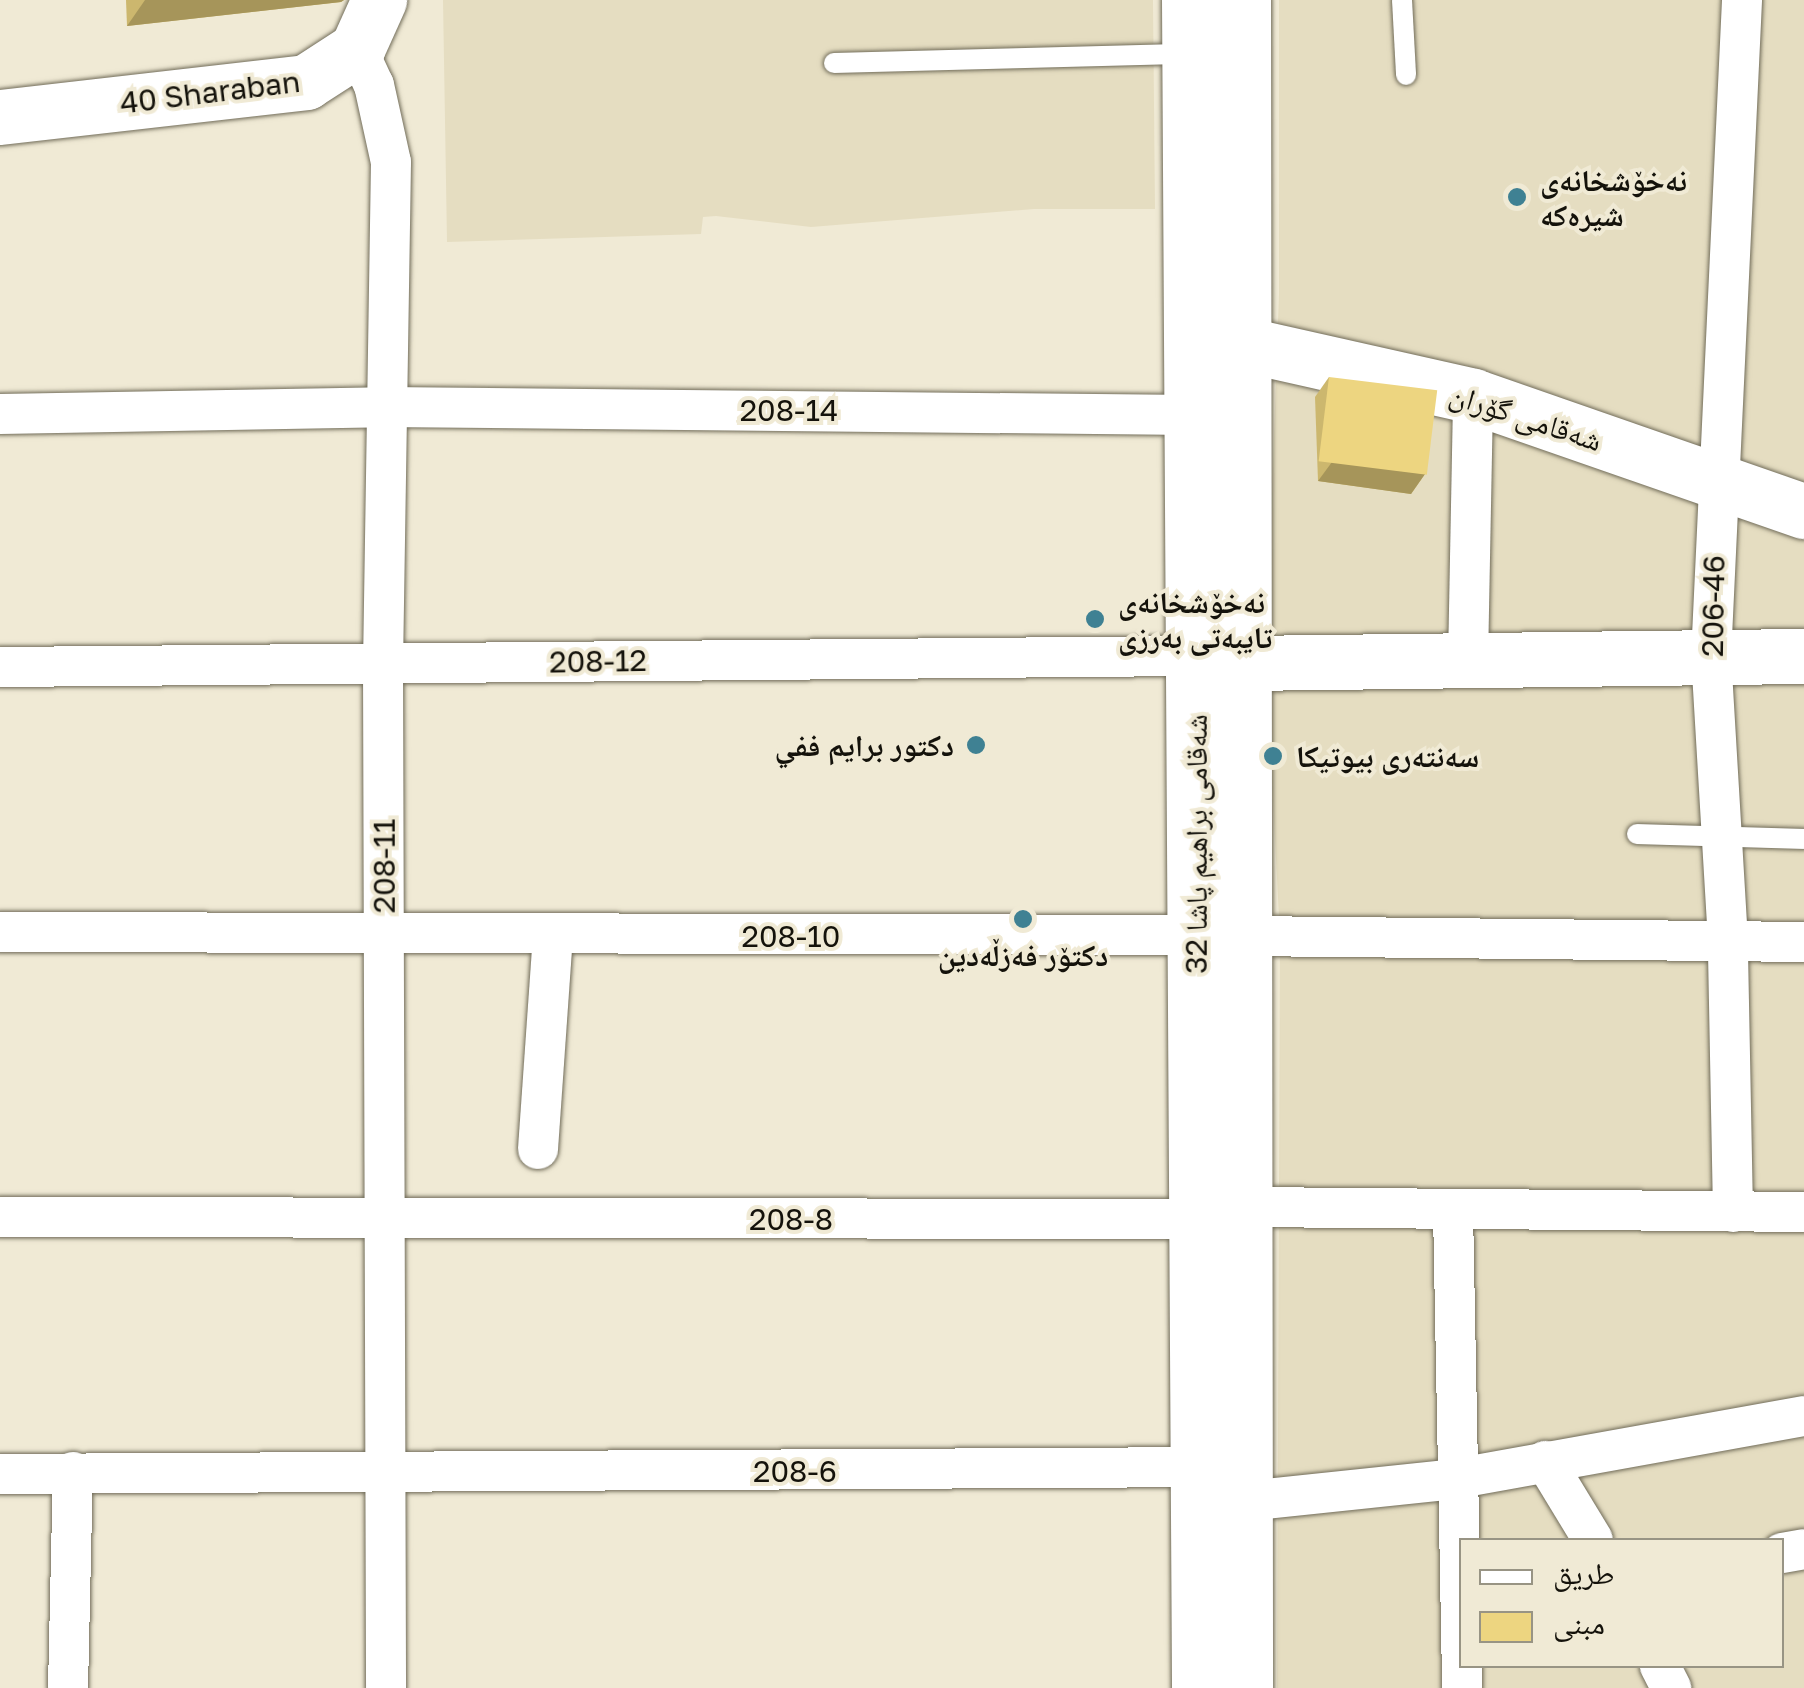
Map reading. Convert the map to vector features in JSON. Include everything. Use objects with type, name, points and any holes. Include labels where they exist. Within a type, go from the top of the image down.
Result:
[{"type":"main road","points":[[357,49],[380,0]]},
{"type":"main road","name":"شەقامی براهیم پاشا 32","points":[[1190,0],[1192,415],[1219,659]]},
{"type":"main road","name":"شەقامی براهیم پاشا 32","points":[[1243,0],[1243,344],[1219,659],[1223,1213],[1246,1502],[1245,1688]]},
{"type":"main road","name":"40 Sharaban","points":[[0,117],[276,88],[334,69],[357,49]]},
{"type":"main road","name":"شەقامی گۆران","points":[[1243,344],[1473,396],[1804,511]]},
{"type":"main road","points":[[1219,659],[1468,662],[1804,656]]},
{"type":"main road","name":"شەقامی براهیم پاشا 32","points":[[1199,1688],[1202,1467],[1223,1213]]},
{"type":"street","name":"206-46","points":[[1733,1212],[1728,941],[1711,658],[1715,481],[1742,0]]},
{"type":"street","name":"208-11","points":[[357,49],[374,85],[391,162],[384,407],[386,1688]]},
{"type":"street","points":[[1468,662],[1473,396]]},
{"type":"street","name":"208-14","points":[[0,414],[384,407],[1192,415]]},
{"type":"street","name":"208-12","points":[[0,667],[1219,659]]},
{"type":"street","name":"208-10","points":[[0,932],[384,929],[553,936],[1221,936],[1804,942]]},
{"type":"street","points":[[538,1149],[553,936]]},
{"type":"street","points":[[1453,1210],[1454,1479],[1459,1610]]},
{"type":"street","name":"208-8","points":[[0,1217],[383,1219],[1453,1210],[1804,1212]]},
{"type":"street","points":[[1246,1502],[1454,1479],[1804,1416]]},
{"type":"street","points":[[1544,1460],[1592,1538]]},
{"type":"street","name":"208-6","points":[[0,1474],[1202,1467]]},
{"type":"street","points":[[68,1685],[74,1472]]},
{"type":"lane","points":[[1402,0],[1406,75]]},
{"type":"lane","points":[[834,63],[1190,54]]},
{"type":"lane","points":[[1637,834],[1804,839]]},
{"type":"shaded area","points":[[443,0],[1153,0],[1155,209],[1034,209],[811,227],[716,216],[703,217],[701,234],[447,242]]},
{"type":"shaded area","points":[[1279,0],[1804,0],[1804,1688],[1277,1688],[1280,936],[1266,665],[1279,294]]},
{"type":"building","points":[[1329,377],[1437,390],[1427,475],[1319,461]]},
{"type":"place","name":"نەخۆشخانەی شیرەکە","points":[[1517,197]]},
{"type":"place","name":"نەخۆشخانەی تایبەتی بەرزی","points":[[1095,619]]},
{"type":"place","name":"دكتور برايم ففي","points":[[976,745]]},
{"type":"place","name":"سەنتەری بیوتیکا","points":[[1273,756]]},
{"type":"place","name":"دکتۆر فەزڵەدین","points":[[1023,919]]}]
